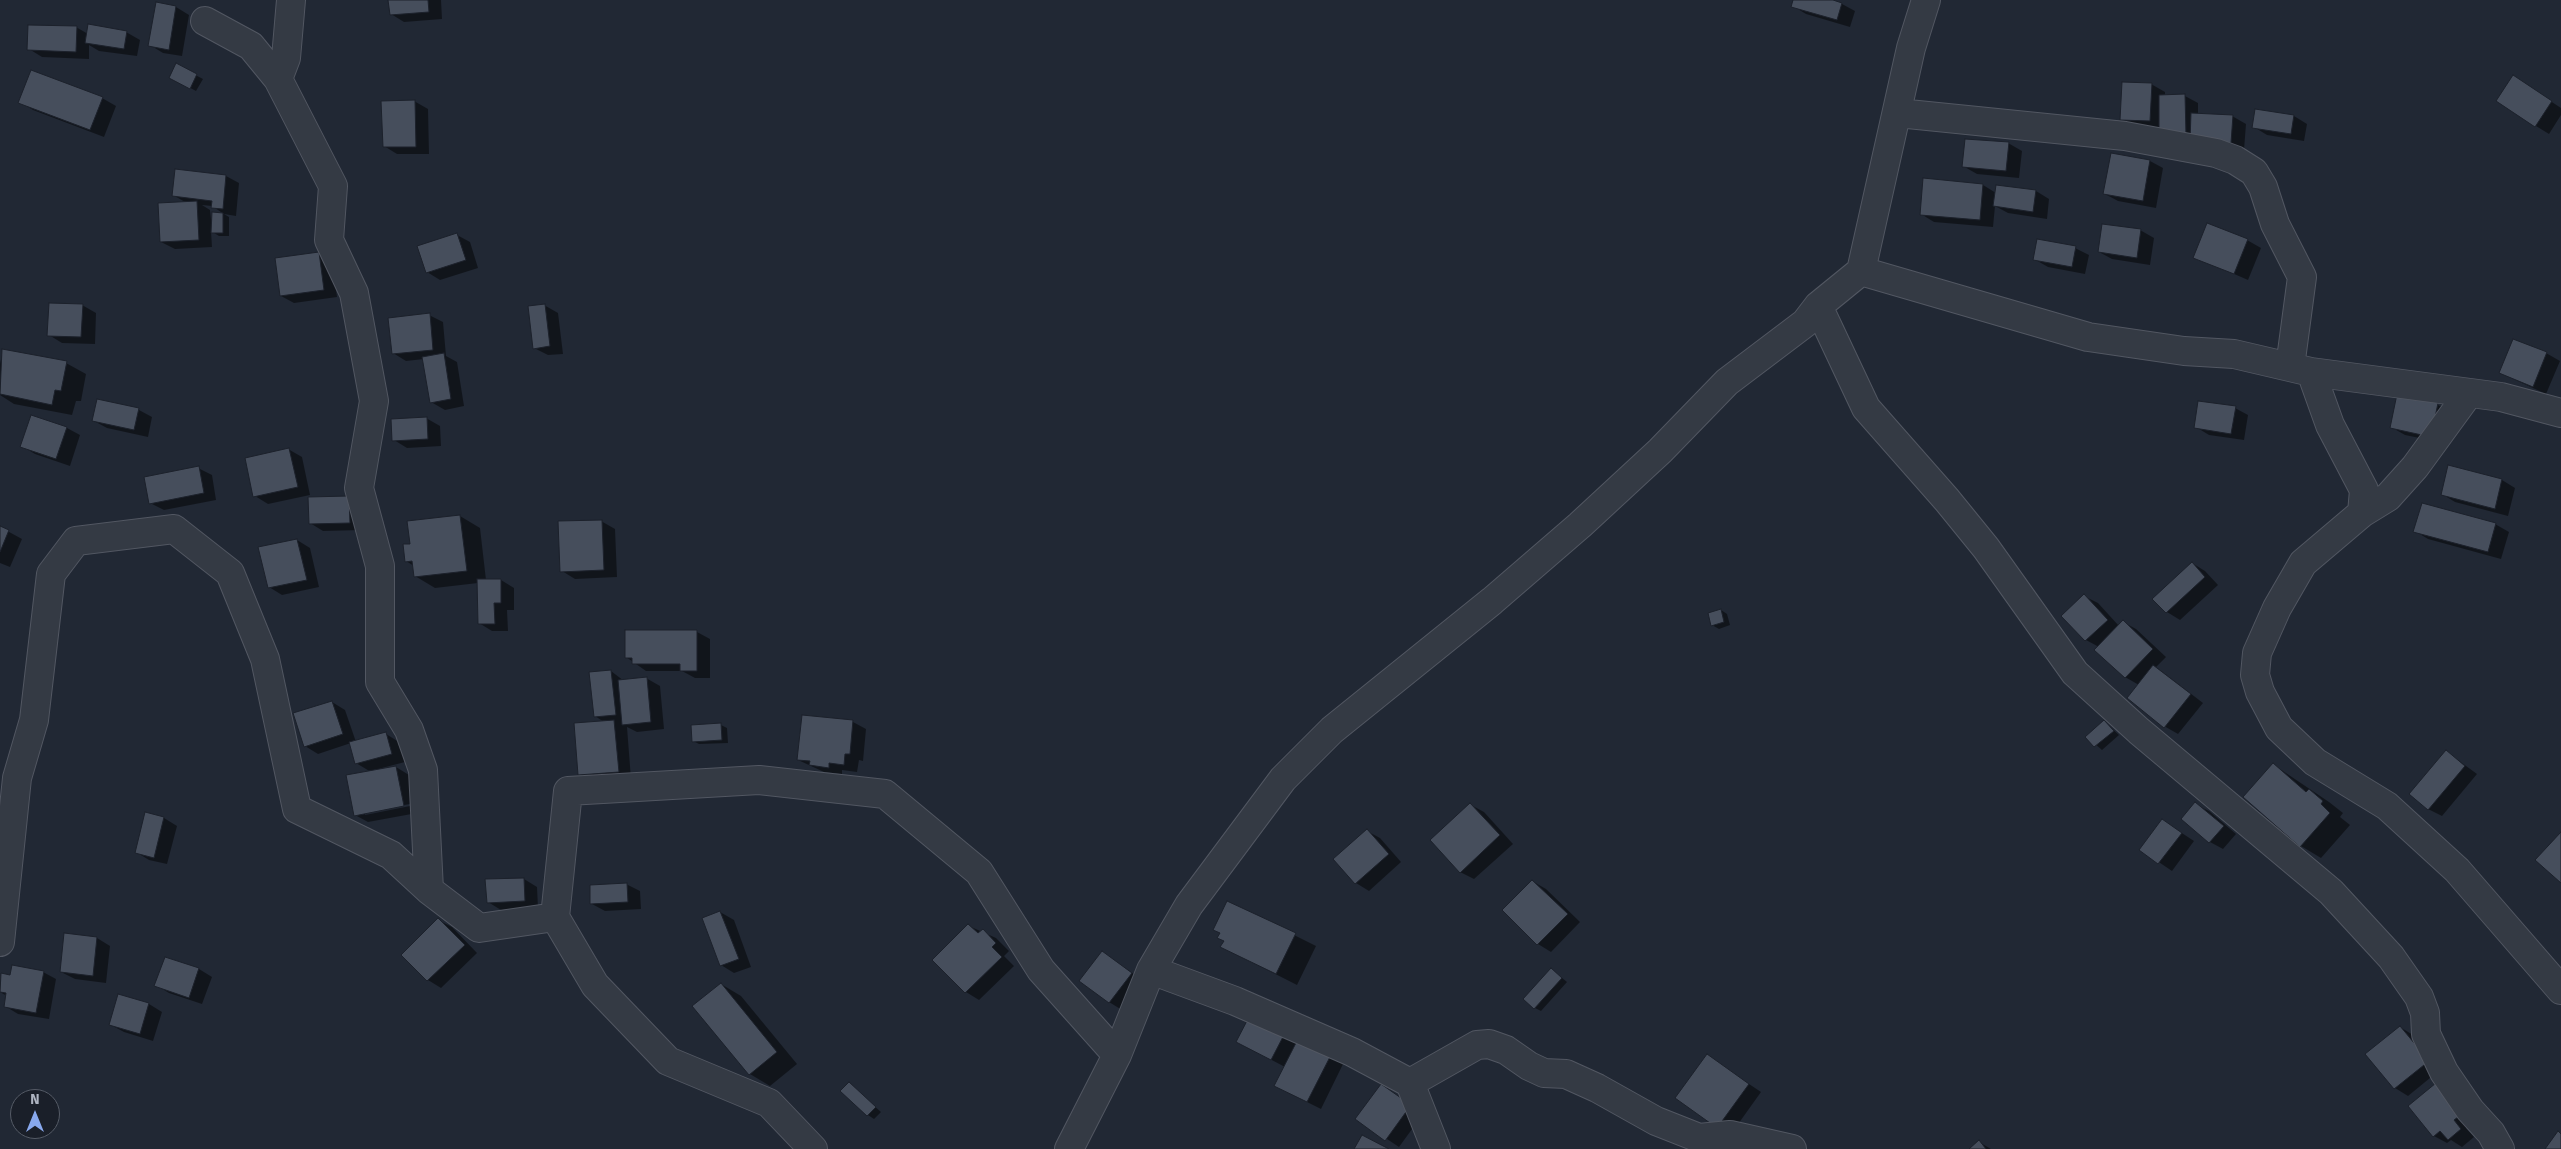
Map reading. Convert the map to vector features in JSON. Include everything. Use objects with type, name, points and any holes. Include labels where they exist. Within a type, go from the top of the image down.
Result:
[{"type":"street","points":[[278,79],[286,58],[291,0]]},
{"type":"street","points":[[1069,1149],[1117,1055],[1151,970],[1190,905],[1278,787],[1332,730],[1492,601],[1580,525],[1660,451],[1727,382],[1805,323],[1818,306],[1861,271],[1898,113],[1911,48],[1926,0]]},
{"type":"street","points":[[205,21],[251,46],[278,79],[333,186],[328,240],[354,293],[374,401],[359,488],[380,566],[380,682],[409,730],[423,770],[429,890]]},
{"type":"street","points":[[1898,113],[2125,136],[2216,153],[2235,160],[2254,172],[2263,187],[2275,224],[2302,277],[2300,369],[2364,490],[2362,513]]},
{"type":"street","points":[[1861,271],[2088,337],[2184,351],[2234,354],[2300,369],[2501,397],[2561,414]]},
{"type":"street","points":[[1818,306],[1866,408],[1947,500],[1986,548],[2075,673],[2139,731],[2331,892],[2391,956],[2419,997],[2425,1013],[2426,1034],[2444,1072],[2470,1110],[2491,1133],[2500,1149]]},
{"type":"street","points":[[2469,393],[2415,467],[2388,497],[2362,513],[2303,563],[2277,608],[2257,653],[2254,675],[2260,692],[2279,728],[2315,762],[2387,806],[2457,870],[2561,990]]},
{"type":"street","points":[[0,942],[17,778],[34,720],[51,574],[76,541],[174,529],[230,573],[265,659],[297,809],[391,855],[429,890],[479,928],[555,917]]},
{"type":"street","points":[[814,1149],[769,1103],[668,1062],[595,985],[555,917],[568,791],[759,780],[885,794],[980,872],[1041,970],[1117,1055]]},
{"type":"street","points":[[1151,970],[1235,1001],[1352,1052],[1410,1083],[1436,1149]]},
{"type":"street","points":[[1410,1083],[1477,1044],[1489,1044],[1506,1050],[1528,1066],[1544,1073],[1566,1074],[1597,1088],[1656,1121],[1699,1138],[1730,1135],[1792,1149]]},
{"type":"building","points":[[388,0],[428,0],[429,12],[390,15]]},
{"type":"building","points":[[1793,0],[1833,0],[1842,3],[1837,20],[1791,7]]},
{"type":"building","points":[[156,2],[176,6],[169,50],[148,46]]},
{"type":"building","points":[[88,24],[127,31],[124,49],[85,43]]},
{"type":"building","points":[[28,25],[77,26],[76,52],[27,50]]},
{"type":"building","points":[[176,63],[197,74],[190,89],[169,78]]},
{"type":"building","points":[[31,70],[103,97],[90,130],[18,103]]},
{"type":"building","points":[[2513,75],[2552,101],[2535,127],[2496,101]]},
{"type":"building","points":[[2122,82],[2152,83],[2150,121],[2120,120]]},
{"type":"building","points":[[2185,94],[2186,135],[2159,136],[2159,95]]},
{"type":"building","points":[[415,100],[416,147],[383,147],[381,101]]},
{"type":"building","points":[[2255,109],[2294,115],[2291,134],[2252,128]]},
{"type":"building","points":[[2191,113],[2233,115],[2231,143],[2190,142]]},
{"type":"building","points":[[1965,139],[2009,142],[2006,171],[1962,167]]},
{"type":"building","points":[[2111,153],[2150,160],[2143,201],[2103,194]]},
{"type":"building","points":[[175,169],[226,175],[223,209],[211,208],[212,201],[172,196]]},
{"type":"building","points":[[1923,178],[1983,184],[1980,220],[1920,215]]},
{"type":"building","points":[[1996,185],[2036,190],[2033,212],[1993,206]]},
{"type":"building","points":[[197,201],[199,240],[160,242],[158,203]]},
{"type":"building","points":[[212,212],[223,213],[223,233],[211,233]]},
{"type":"building","points":[[2207,223],[2248,239],[2234,274],[2193,258]]},
{"type":"building","points":[[2102,224],[2141,229],[2137,258],[2098,252]]},
{"type":"building","points":[[457,233],[466,260],[426,273],[417,246]]},
{"type":"building","points":[[2037,239],[2076,246],[2072,267],[2033,260]]},
{"type":"building","points":[[319,252],[324,290],[280,296],[275,258]]},
{"type":"building","points":[[49,303],[83,304],[81,337],[47,336]]},
{"type":"building","points":[[545,304],[550,346],[533,349],[528,306]]},
{"type":"building","points":[[430,313],[433,350],[392,354],[388,318]]},
{"type":"building","points":[[2513,339],[2547,352],[2533,387],[2499,373]]},
{"type":"building","points":[[2,349],[67,361],[61,391],[55,390],[52,405],[0,394]]},
{"type":"building","points":[[444,353],[451,399],[430,403],[422,357]]},
{"type":"building","points":[[2397,394],[2438,403],[2431,437],[2390,428]]},
{"type":"building","points":[[97,399],[139,408],[134,430],[92,421]]},
{"type":"building","points":[[2198,401],[2236,406],[2231,434],[2194,428]]},
{"type":"building","points":[[31,415],[67,427],[56,459],[20,447]]},
{"type":"building","points":[[427,417],[428,439],[392,441],[391,419]]},
{"type":"building","points":[[289,448],[298,487],[253,497],[245,458]]},
{"type":"building","points":[[2448,465],[2502,479],[2495,509],[2441,495]]},
{"type":"building","points":[[199,466],[204,493],[149,504],[144,477]]},
{"type":"building","points":[[349,496],[350,523],[309,524],[308,497]]},
{"type":"building","points":[[2422,503],[2496,523],[2488,552],[2413,532]]},
{"type":"building","points":[[460,515],[467,571],[414,577],[412,561],[405,562],[403,544],[410,544],[407,521]]},
{"type":"building","points":[[602,520],[604,570],[560,572],[558,521]]},
{"type":"building","points":[[0,526],[9,530],[0,552]]},
{"type":"building","points":[[297,539],[307,580],[268,588],[258,547]]},
{"type":"building","points":[[2192,562],[2205,577],[2166,613],[2152,599]]},
{"type":"building","points":[[477,579],[501,579],[501,603],[494,603],[495,624],[478,624]]},
{"type":"building","points":[[2084,594],[2108,620],[2085,641],[2061,616]]},
{"type":"building","points":[[1721,609],[1724,622],[1711,626],[1708,613]]},
{"type":"building","points":[[2123,620],[2153,649],[2125,678],[2094,650]]},
{"type":"building","points":[[625,630],[697,630],[697,671],[680,671],[680,664],[632,664],[632,658],[625,658]]},
{"type":"building","points":[[2153,665],[2191,694],[2164,728],[2127,698]]},
{"type":"building","points":[[611,670],[616,715],[594,717],[589,672]]},
{"type":"building","points":[[647,677],[651,722],[622,725],[618,680]]},
{"type":"building","points":[[332,701],[343,734],[304,747],[293,713]]},
{"type":"building","points":[[802,715],[853,720],[850,754],[845,754],[844,765],[829,763],[829,768],[809,765],[810,761],[797,760]]},
{"type":"building","points":[[614,720],[619,772],[578,775],[574,723]]},
{"type":"building","points":[[2104,720],[2114,731],[2094,747],[2085,737]]},
{"type":"building","points":[[721,723],[722,740],[692,742],[691,725]]},
{"type":"building","points":[[386,732],[392,754],[355,764],[349,742]]},
{"type":"building","points":[[2446,750],[2465,766],[2428,810],[2409,794]]},
{"type":"building","points":[[2273,763],[2306,792],[2309,789],[2323,801],[2321,804],[2330,813],[2300,847],[2243,797]]},
{"type":"building","points":[[396,766],[404,806],[354,816],[346,775]]},
{"type":"building","points":[[2195,802],[2224,826],[2209,843],[2181,819]]},
{"type":"building","points":[[1470,803],[1500,835],[1460,873],[1430,840]]},
{"type":"building","points":[[145,812],[164,817],[154,858],[135,853]]},
{"type":"building","points":[[2162,819],[2182,833],[2158,864],[2139,850]]},
{"type":"building","points":[[1367,829],[1389,854],[1355,884],[1333,859]]},
{"type":"building","points":[[2561,832],[2561,883],[2535,860]]},
{"type":"building","points":[[524,878],[525,901],[487,903],[485,879]]},
{"type":"building","points":[[1532,880],[1568,914],[1537,945],[1502,910]]},
{"type":"building","points":[[627,883],[628,902],[590,904],[590,885]]},
{"type":"building","points":[[1227,901],[1296,933],[1276,974],[1220,947],[1224,941],[1217,938],[1220,933],[1213,930]]},
{"type":"building","points":[[720,911],[739,959],[720,966],[702,918]]},
{"type":"building","points":[[438,918],[465,945],[427,981],[401,955]]},
{"type":"building","points":[[968,924],[978,933],[983,929],[996,943],[992,947],[1002,957],[965,993],[932,960]]},
{"type":"building","points":[[64,933],[97,937],[93,976],[60,972]]},
{"type":"building","points":[[1102,951],[1132,973],[1109,1003],[1079,981]]},
{"type":"building","points":[[165,957],[199,968],[189,998],[154,986]]},
{"type":"building","points":[[12,965],[44,971],[36,1013],[4,1007],[6,993],[0,992],[1,973],[10,975]]},
{"type":"building","points":[[1551,968],[1562,978],[1534,1009],[1523,999]]},
{"type":"building","points":[[721,983],[777,1052],[749,1075],[692,1006]]},
{"type":"building","points":[[118,994],[149,1003],[140,1034],[109,1025]]},
{"type":"building","points":[[1250,1015],[1285,1033],[1271,1060],[1236,1042]]},
{"type":"building","points":[[2400,1026],[2429,1061],[2394,1089],[2365,1054]]},
{"type":"building","points":[[1299,1037],[1332,1053],[1307,1102],[1274,1086]]},
{"type":"building","points":[[1707,1054],[1749,1084],[1717,1128],[1675,1098]]},
{"type":"building","points":[[849,1082],[876,1107],[867,1116],[840,1091]]},
{"type":"building","points":[[2436,1083],[2462,1114],[2454,1120],[2461,1129],[2448,1140],[2440,1131],[2433,1137],[2408,1106]]},
{"type":"building","points":[[1381,1084],[1411,1105],[1385,1141],[1355,1119]]},
{"type":"building","points":[[2558,1131],[2561,1134],[2561,1149],[2545,1149]]},
{"type":"building","points":[[1362,1135],[1389,1149],[1354,1149]]},
{"type":"building","points":[[1979,1140],[1986,1149],[1969,1149]]}]
